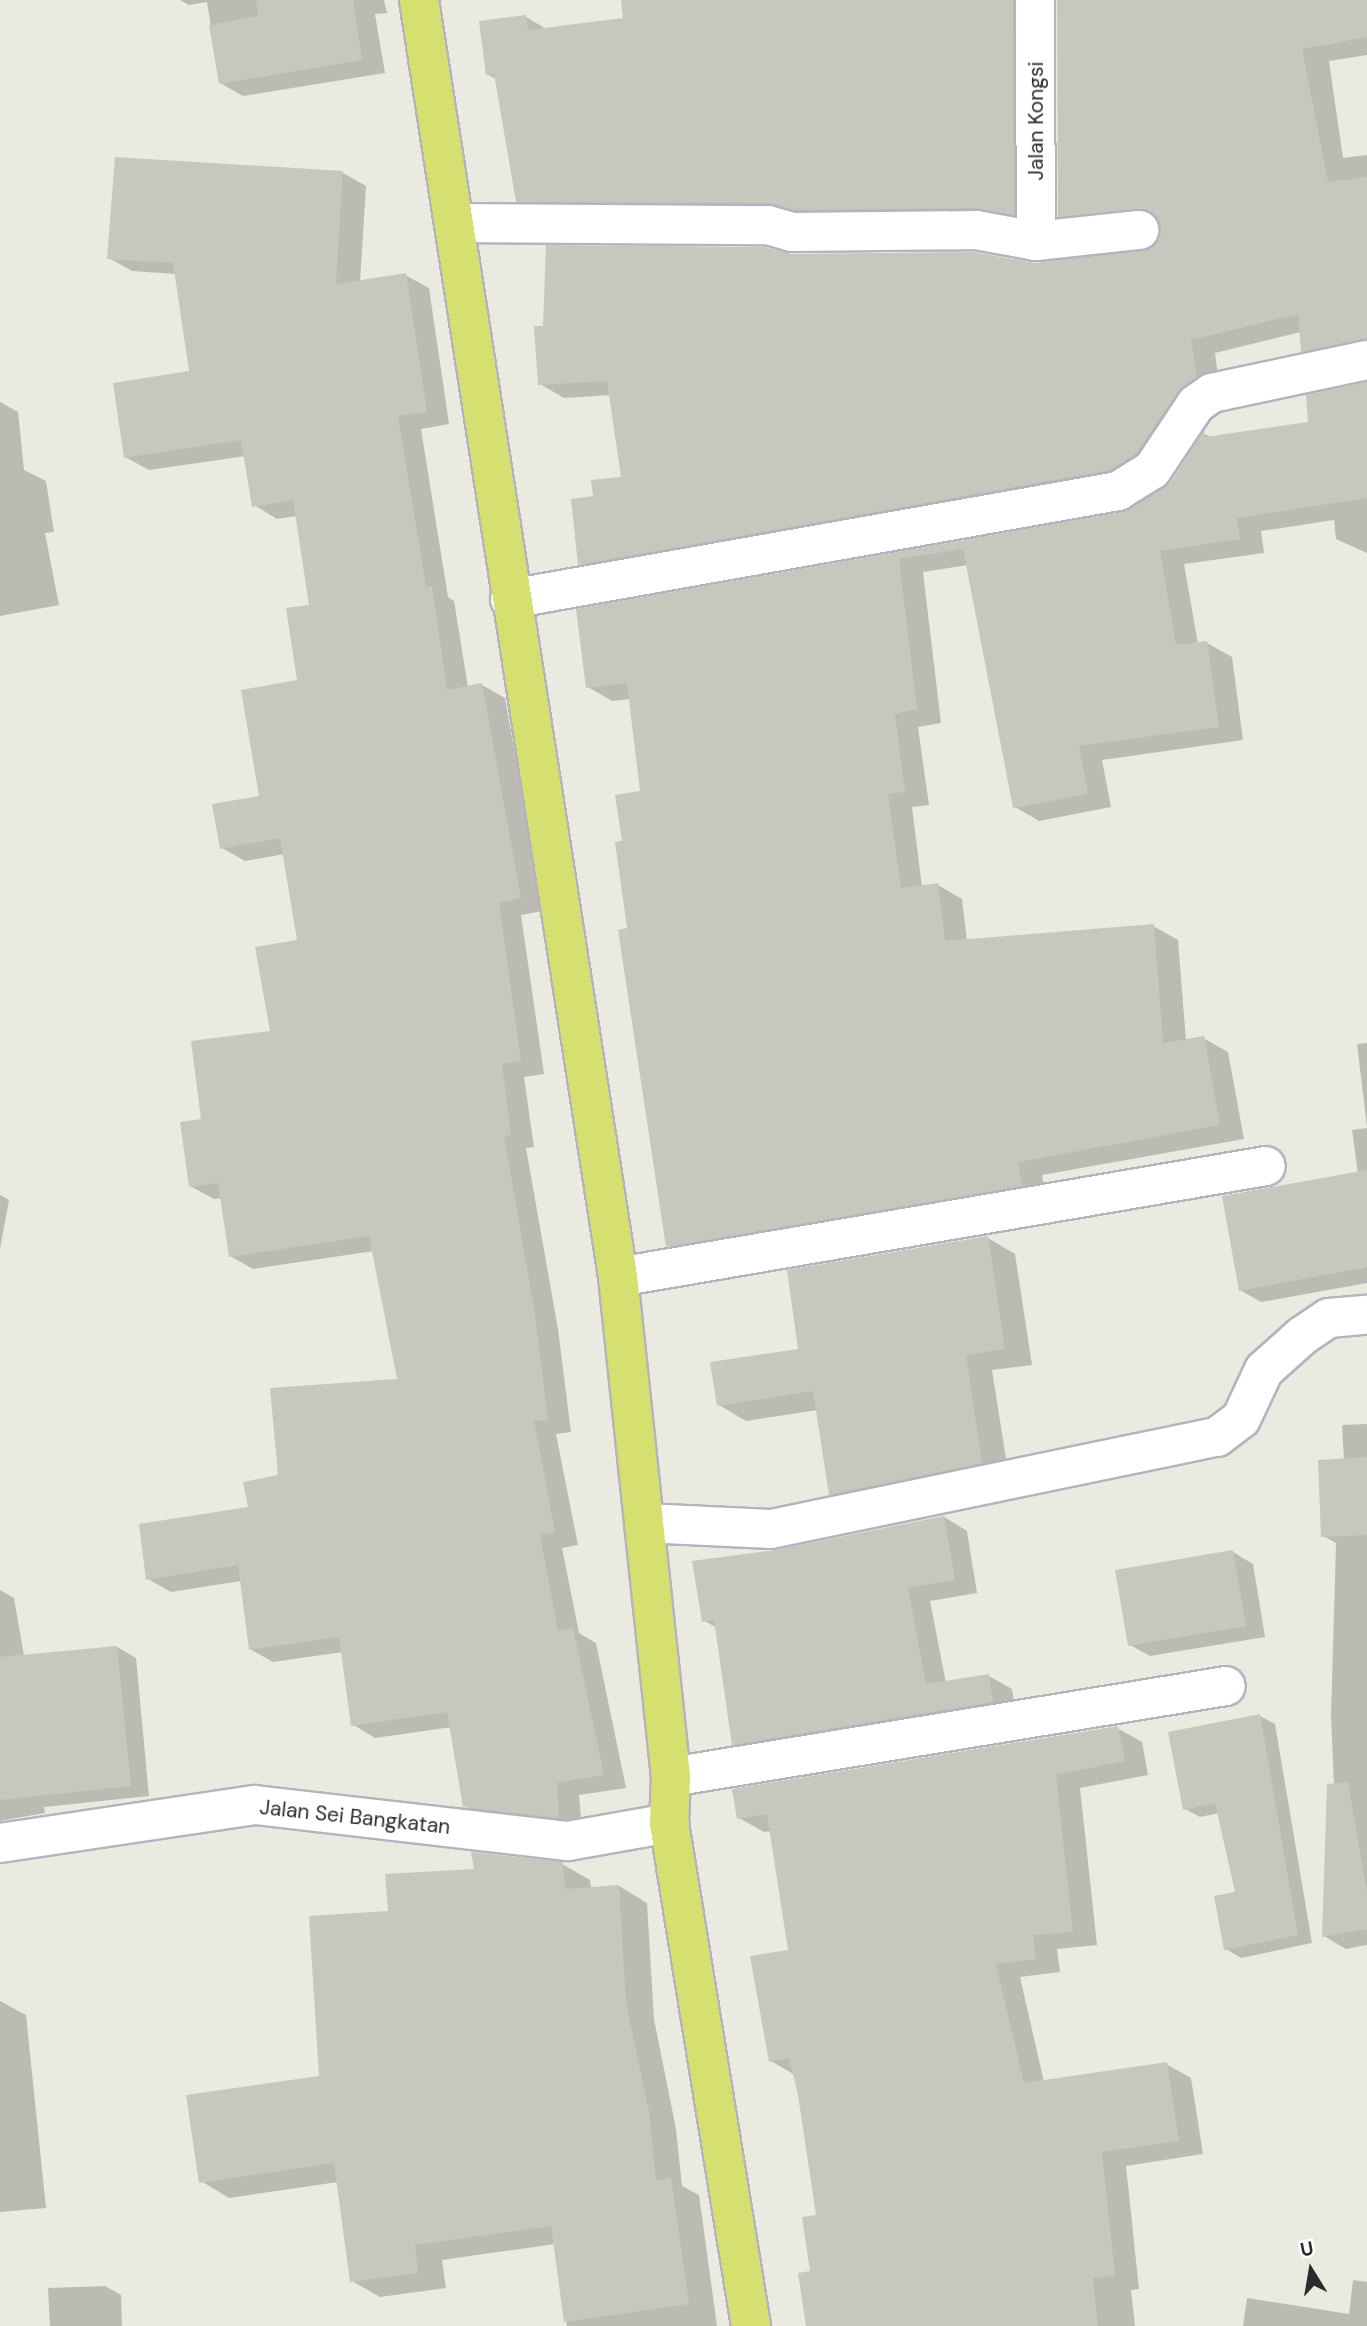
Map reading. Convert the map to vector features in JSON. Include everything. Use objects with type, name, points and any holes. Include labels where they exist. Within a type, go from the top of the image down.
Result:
[{"type":"main road","points":[[419,0],[457,223],[510,599],[618,1277],[671,1777],[669,1823],[751,2326]]},
{"type":"street","name":"Jalan Kongsi","points":[[1035,0],[1036,241]]},
{"type":"street","points":[[457,223],[768,225],[792,232],[976,230],[1036,241],[1139,230]]},
{"type":"street","points":[[510,599],[1118,491],[1152,470],[1196,404],[1212,393],[1367,360]]},
{"type":"street","points":[[618,1277],[1266,1166]]},
{"type":"street","points":[[644,1523],[771,1529],[1217,1437],[1241,1419],[1264,1370],[1302,1336],[1329,1318],[1367,1315]]},
{"type":"street","points":[[671,1777],[1226,1686]]},
{"type":"street","name":"Jalan Sei Bangkatan","points":[[0,1843],[255,1805],[568,1841],[669,1823]]},
{"type":"building","points":[[256,0],[353,0],[362,60],[219,84],[209,25],[258,16]]},
{"type":"building","points":[[621,0],[1013,0],[1014,215],[976,208],[795,210],[768,203],[516,202],[494,74],[486,75],[479,21],[526,15],[528,30],[623,18]]},
{"type":"building","points":[[1057,0],[1367,0],[1367,37],[1302,49],[1328,182],[1367,177],[1367,339],[1301,352],[1298,314],[1191,340],[1197,377],[1178,392],[1136,454],[1110,470],[578,565],[571,499],[593,496],[591,480],[621,477],[607,381],[538,385],[534,326],[543,326],[546,245],[765,247],[792,254],[974,252],[1035,263],[1152,247],[1161,227],[1147,210],[1058,217]]},
{"type":"building","points":[[115,157],[343,171],[336,284],[406,273],[427,412],[398,416],[426,586],[432,586],[447,690],[482,683],[521,898],[499,903],[521,1061],[502,1064],[511,1135],[504,1136],[535,1314],[548,1420],[534,1421],[555,1532],[540,1535],[558,1631],[573,1628],[604,1775],[557,1783],[559,1818],[463,1807],[447,1712],[351,1726],[339,1637],[249,1650],[238,1565],[146,1580],[139,1524],[248,1507],[243,1482],[278,1475],[270,1388],[397,1379],[369,1236],[229,1257],[218,1183],[189,1187],[180,1122],[201,1119],[191,1041],[270,1031],[255,947],[297,940],[280,838],[220,849],[212,804],[259,796],[241,690],[297,680],[286,608],[309,605],[293,500],[252,507],[241,440],[124,458],[113,383],[189,371],[173,263],[107,259]]},
{"type":"building","points":[[1367,382],[1367,498],[1237,518],[1240,539],[1160,551],[1176,645],[1207,641],[1219,727],[1079,746],[1088,794],[1013,808],[963,549],[899,559],[917,709],[895,714],[905,792],[888,794],[901,888],[938,883],[945,941],[1154,924],[1163,1043],[1204,1036],[1220,1125],[1018,1162],[1022,1186],[666,1247],[618,930],[627,928],[615,842],[622,841],[615,795],[640,791],[627,683],[586,688],[576,609],[1122,512],[1170,483],[1204,431],[1205,437],[1308,422],[1306,395]]},
{"type":"building","points":[[1367,1170],[1367,1267],[1239,1291],[1222,1196]]},
{"type":"building","points":[[988,1236],[1005,1349],[966,1355],[982,1463],[829,1495],[813,1391],[717,1406],[710,1362],[798,1349],[787,1270]]},
{"type":"building","points":[[1367,1457],[1367,1535],[1321,1537],[1318,1460]]},
{"type":"building","points":[[944,1516],[955,1580],[908,1588],[926,1684],[989,1674],[993,1702],[732,1745],[714,1620],[702,1622],[692,1561],[775,1550]]},
{"type":"building","points":[[1233,1550],[1246,1626],[1128,1646],[1115,1570]]},
{"type":"building","points":[[117,1646],[131,1786],[0,1800],[0,1657]]},
{"type":"building","points":[[1260,1714],[1298,1935],[1224,1950],[1214,1896],[1235,1892],[1215,1803],[1183,1810],[1168,1732]]},
{"type":"building","points":[[1118,1726],[1125,1761],[1056,1775],[1073,1932],[1033,1935],[1036,1959],[996,1964],[1024,2083],[1167,2062],[1179,2141],[1102,2152],[1115,2276],[1093,2278],[1098,2326],[806,2326],[798,2273],[810,2271],[802,2217],[816,2215],[798,2095],[789,2058],[769,2062],[750,1956],[788,1950],[767,1814],[737,1819],[732,1789]]},
{"type":"building","points":[[1348,1782],[1367,1892],[1367,1929],[1322,1937],[1327,1784]]},
{"type":"building","points":[[471,1852],[563,1862],[565,1889],[619,1885],[626,2002],[649,2112],[656,2180],[671,2178],[689,2304],[564,2322],[551,2226],[415,2245],[418,2273],[350,2282],[334,2163],[199,2183],[186,2095],[319,2076],[309,1916],[388,1911],[385,1874],[474,1869]]}]
